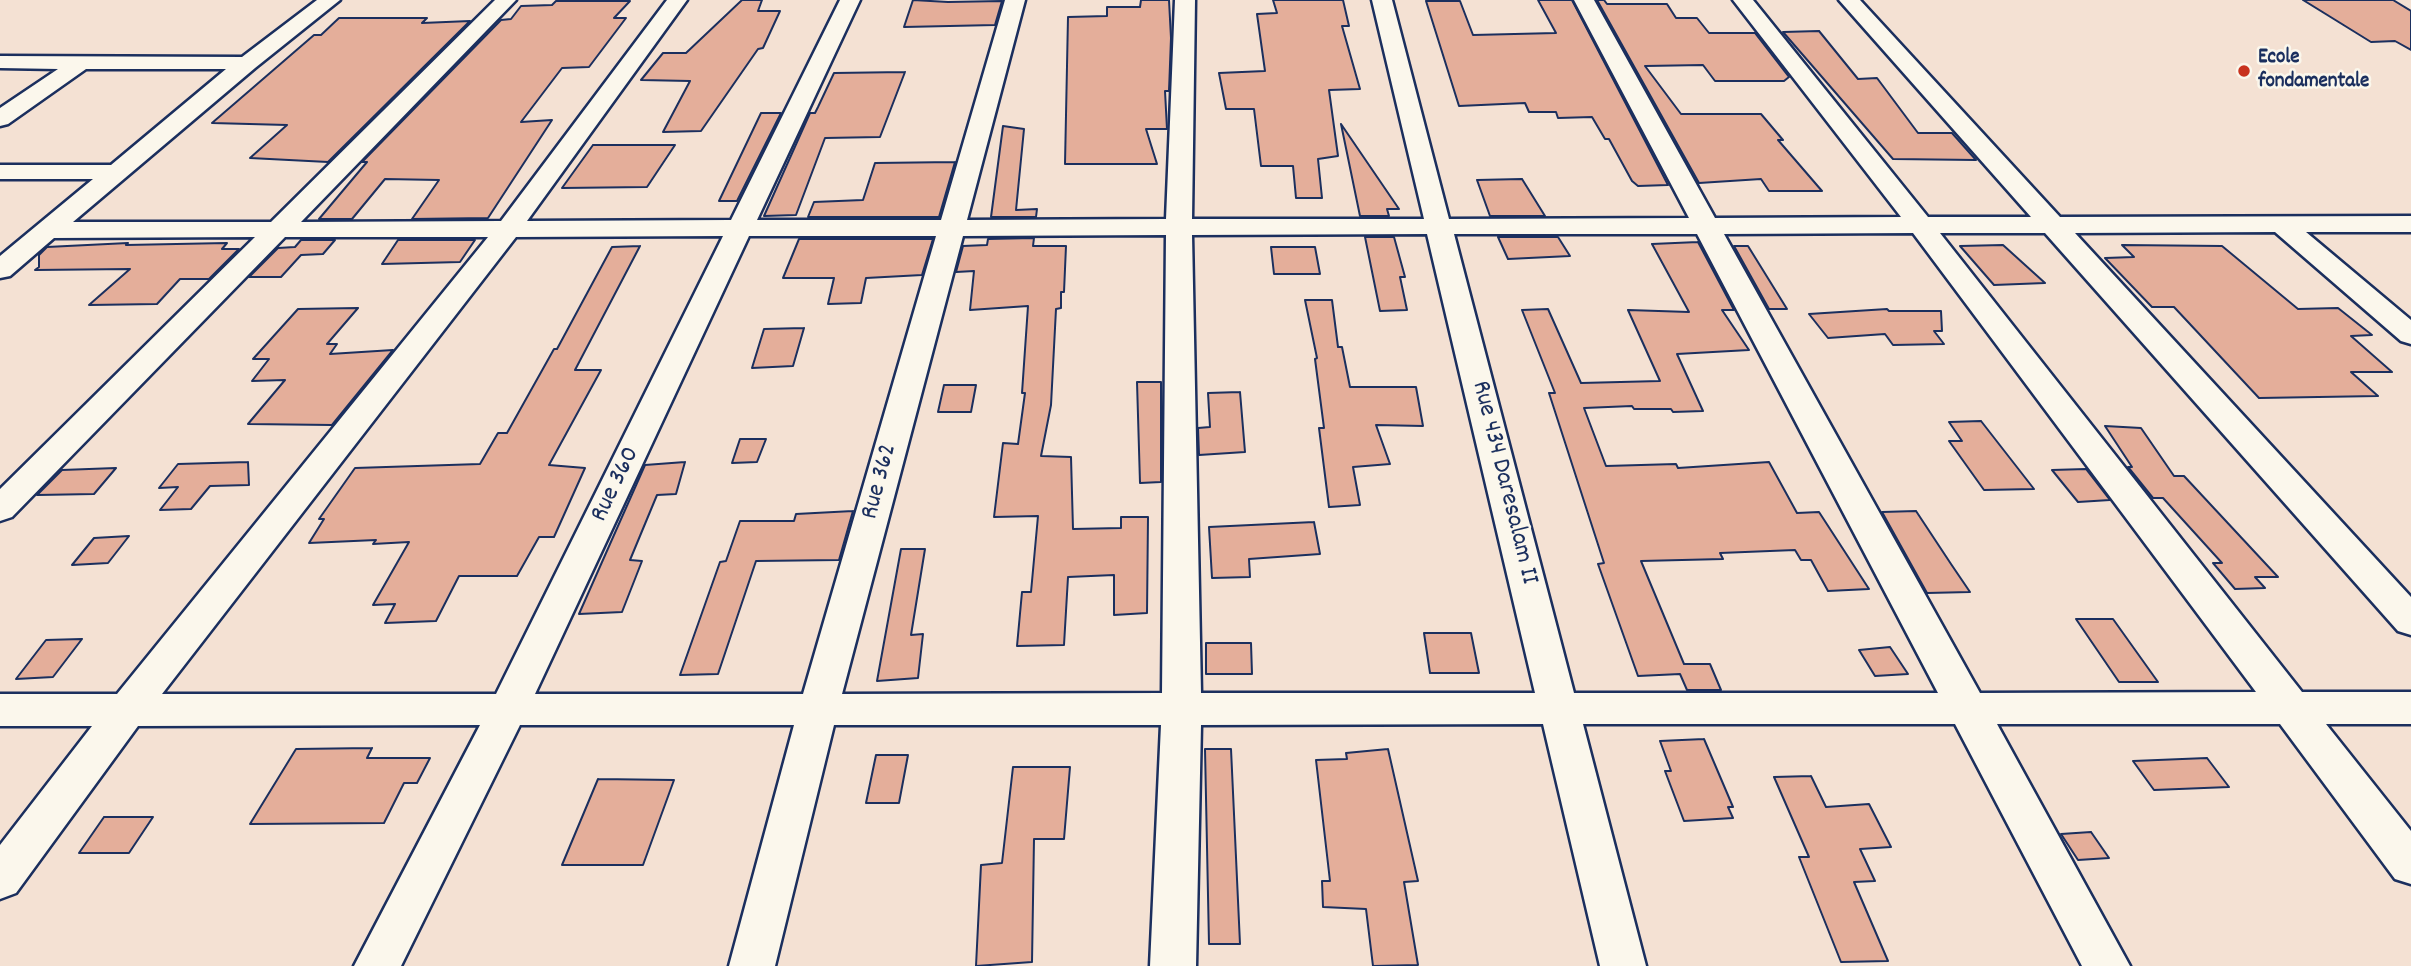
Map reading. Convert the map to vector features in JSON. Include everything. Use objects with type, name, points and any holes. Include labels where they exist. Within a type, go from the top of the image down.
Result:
[{"type":"street","points":[[0,270],[247,63],[330,0]]},
{"type":"street","points":[[0,509],[506,0]]},
{"type":"street","points":[[0,879],[127,710],[508,229],[677,0]]},
{"type":"street","name":"Rue 360","points":[[377,966],[508,710],[850,0]]},
{"type":"street","name":"Rue 362","points":[[752,966],[818,709],[1015,0]]},
{"type":"street","points":[[1173,966],[1182,709],[1179,228],[1185,0]]},
{"type":"street","name":"Rue 434 Daresalam II","points":[[1382,0],[1623,966]]},
{"type":"street","points":[[1584,0],[2107,966]]},
{"type":"street","points":[[1743,0],[2411,865]]},
{"type":"street","points":[[1849,0],[2411,621]]},
{"type":"street","points":[[0,62],[247,63]]},
{"type":"street","points":[[0,119],[80,63]]},
{"type":"street","points":[[0,172],[119,172]]},
{"type":"street","points":[[50,230],[2411,224]]},
{"type":"street","points":[[2282,225],[2411,335]]},
{"type":"street","points":[[0,710],[2411,708]]},
{"type":"building","points":[[742,0],[762,0],[758,11],[780,11],[763,48],[758,49],[701,131],[663,132],[690,81],[641,80],[663,53],[686,53]]},
{"type":"building","points":[[913,0],[1002,1],[995,25],[904,27]]},
{"type":"building","points":[[1141,0],[1169,0],[1169,91],[1165,91],[1167,129],[1146,129],[1157,164],[1065,164],[1068,17],[1107,16],[1107,7],[1140,7]]},
{"type":"building","points":[[1273,0],[1343,0],[1349,26],[1342,26],[1360,89],[1329,90],[1338,156],[1318,159],[1322,198],[1296,198],[1293,166],[1261,166],[1254,109],[1226,109],[1219,73],[1265,71],[1257,14],[1277,13]]},
{"type":"building","points":[[1538,0],[1572,0],[1668,185],[1638,186],[1632,181],[1609,139],[1605,139],[1592,117],[1558,118],[1556,112],[1529,112],[1525,103],[1459,106],[1426,1],[1460,1],[1473,35],[1556,33]]},
{"type":"building","points":[[1597,0],[1604,0],[1607,4],[1667,4],[1676,18],[1697,18],[1709,33],[1755,33],[1789,77],[1784,81],[1715,81],[1703,65],[1645,66],[1681,114],[1761,114],[1783,140],[1778,140],[1822,191],[1769,191],[1761,179],[1699,183]]},
{"type":"building","points":[[2303,0],[2393,0],[2411,11],[2411,50],[2395,41],[2371,42]]},
{"type":"building","points":[[556,1],[630,1],[614,18],[626,18],[589,67],[562,68],[521,122],[552,120],[488,218],[412,219],[439,180],[385,179],[352,219],[319,219],[367,162],[362,162],[501,20],[511,19],[521,6],[552,5]]},
{"type":"building","points":[[339,18],[427,18],[422,23],[470,21],[328,162],[250,158],[287,125],[212,123],[314,35],[321,35]]},
{"type":"building","points":[[1819,31],[1858,79],[1877,78],[1918,133],[1952,133],[1976,160],[1893,159],[1783,32]]},
{"type":"building","points":[[905,72],[880,137],[825,138],[796,215],[764,216],[810,113],[815,113],[834,73]]},
{"type":"building","points":[[761,113],[781,113],[737,201],[719,201]]},
{"type":"building","points":[[1341,124],[1399,209],[1387,209],[1389,216],[1360,216]]},
{"type":"building","points":[[1003,126],[1024,129],[1016,210],[1037,209],[1036,217],[991,217]]},
{"type":"building","points":[[593,145],[675,145],[647,187],[562,188]]},
{"type":"building","points":[[955,162],[939,217],[808,217],[814,202],[863,200],[875,163]]},
{"type":"building","points":[[1522,179],[1545,216],[1490,216],[1477,180]]},
{"type":"building","points":[[1365,237],[1394,237],[1405,277],[1400,277],[1407,310],[1380,311]]},
{"type":"building","points":[[1498,237],[1558,237],[1570,256],[1508,259]]},
{"type":"building","points":[[1034,238],[1033,246],[1066,246],[1064,292],[1061,292],[1061,308],[1056,309],[1051,405],[1041,456],[1071,457],[1073,529],[1121,528],[1121,517],[1148,517],[1147,613],[1114,615],[1114,575],[1068,577],[1064,645],[1017,646],[1022,592],[1031,592],[1038,516],[994,517],[1003,443],[1018,444],[1025,393],[1022,393],[1028,306],[970,310],[974,271],[956,272],[963,246],[987,245],[988,239]]},
{"type":"building","points":[[799,239],[933,239],[922,275],[866,278],[861,303],[828,304],[834,278],[783,278]]},
{"type":"building","points":[[301,240],[335,240],[323,254],[301,255],[281,277],[249,277],[278,248],[295,247]]},
{"type":"building","points":[[398,240],[475,240],[460,262],[382,264]]},
{"type":"building","points":[[1698,242],[1734,310],[1722,310],[1749,350],[1677,354],[1703,411],[1673,412],[1671,409],[1634,409],[1632,406],[1584,408],[1606,466],[1676,464],[1678,468],[1769,462],[1797,513],[1819,512],[1869,589],[1828,591],[1811,560],[1801,560],[1795,550],[1720,553],[1723,559],[1641,561],[1684,664],[1710,664],[1721,690],[1687,690],[1680,674],[1638,676],[1598,564],[1604,563],[1549,393],[1555,393],[1522,310],[1548,309],[1581,383],[1660,381],[1628,310],[1689,312],[1652,244]]},
{"type":"building","points":[[128,243],[126,245],[227,243],[222,249],[239,249],[209,279],[180,279],[157,304],[89,305],[130,269],[35,270],[39,267],[39,255],[47,247]]},
{"type":"building","points":[[2003,245],[2045,283],[1994,285],[1960,246]]},
{"type":"building","points":[[2122,245],[2222,246],[2298,309],[2338,308],[2372,335],[2351,336],[2392,372],[2351,372],[2378,396],[2259,398],[2174,307],[2152,307],[2105,258],[2134,257]]},
{"type":"building","points":[[640,246],[575,370],[601,370],[549,465],[585,468],[554,537],[539,537],[517,576],[459,576],[436,621],[385,623],[395,604],[373,605],[409,542],[373,544],[376,540],[309,543],[324,519],[319,519],[355,468],[480,464],[498,433],[507,433],[554,349],[557,349],[612,247]]},
{"type":"building","points":[[1734,246],[1748,246],[1787,309],[1769,309]]},
{"type":"building","points":[[1271,247],[1315,247],[1320,274],[1274,274]]},
{"type":"building","points":[[1305,300],[1332,300],[1338,347],[1342,347],[1350,387],[1416,387],[1423,426],[1376,425],[1390,464],[1353,467],[1360,505],[1329,507],[1319,428],[1324,428],[1317,358]]},
{"type":"building","points":[[358,308],[327,344],[337,344],[330,354],[393,350],[332,425],[248,424],[285,380],[252,381],[269,359],[253,359],[298,309]]},
{"type":"building","points":[[1887,309],[1941,311],[1942,331],[1934,331],[1944,344],[1893,345],[1885,334],[1828,338],[1809,314]]},
{"type":"building","points":[[804,328],[793,366],[752,368],[764,329]]},
{"type":"building","points":[[1137,382],[1161,382],[1161,482],[1140,483]]},
{"type":"building","points":[[944,385],[976,385],[971,412],[938,412]]},
{"type":"building","points":[[1240,392],[1245,452],[1199,455],[1198,428],[1210,427],[1208,393]]},
{"type":"building","points":[[1981,421],[2034,489],[1984,490],[1949,441],[1962,441],[1949,422]]},
{"type":"building","points":[[2105,426],[2141,428],[2174,476],[2184,476],[2278,577],[2255,577],[2265,588],[2235,589],[2213,563],[2222,563],[2163,498],[2153,498],[2128,467],[2132,467]]},
{"type":"building","points":[[740,439],[766,439],[757,462],[732,463]]},
{"type":"building","points":[[248,462],[249,485],[210,486],[191,509],[160,510],[178,487],[159,488],[178,464]]},
{"type":"building","points":[[685,462],[676,494],[657,495],[630,560],[642,561],[622,612],[579,614],[645,465]]},
{"type":"building","points":[[116,468],[94,494],[37,495],[62,470]]},
{"type":"building","points":[[2086,469],[2110,500],[2078,502],[2052,470]]},
{"type":"building","points":[[853,511],[839,560],[756,561],[718,674],[680,675],[720,562],[726,561],[740,521],[794,521],[796,514]]},
{"type":"building","points":[[1916,511],[1970,592],[1927,593],[1882,512]]},
{"type":"building","points":[[1314,522],[1320,554],[1249,559],[1250,577],[1212,578],[1209,527]]},
{"type":"building","points":[[129,536],[108,563],[72,565],[94,538]]},
{"type":"building","points":[[901,549],[925,549],[911,635],[923,634],[918,678],[877,681]]},
{"type":"building","points":[[2076,619],[2113,619],[2158,682],[2119,682]]},
{"type":"building","points":[[1424,633],[1471,633],[1479,673],[1430,673]]},
{"type":"building","points":[[82,639],[53,677],[16,679],[46,640]]},
{"type":"building","points":[[1206,643],[1251,643],[1252,674],[1206,674]]},
{"type":"building","points":[[1890,647],[1908,674],[1875,676],[1859,650]]},
{"type":"building","points":[[1704,739],[1733,807],[1728,807],[1733,818],[1684,821],[1665,771],[1671,771],[1660,741]]},
{"type":"building","points":[[372,748],[367,758],[430,758],[417,783],[404,783],[384,823],[250,824],[296,749]]},
{"type":"building","points":[[1205,749],[1231,749],[1240,944],[1209,944]]},
{"type":"building","points":[[1388,749],[1418,881],[1404,882],[1418,965],[1373,966],[1366,909],[1323,907],[1322,881],[1330,881],[1316,760],[1347,759],[1346,753]]},
{"type":"building","points":[[876,755],[908,755],[899,803],[866,803]]},
{"type":"building","points":[[2207,758],[2229,787],[2154,790],[2133,761]]},
{"type":"building","points":[[1013,767],[1070,767],[1064,839],[1034,839],[1032,962],[976,966],[981,865],[1002,863]]},
{"type":"building","points":[[1811,776],[1826,807],[1869,804],[1891,847],[1860,849],[1875,881],[1854,882],[1888,961],[1841,962],[1799,857],[1809,857],[1774,777]]},
{"type":"building","points":[[598,779],[674,780],[643,865],[562,865]]},
{"type":"building","points":[[104,817],[153,817],[129,853],[79,853]]},
{"type":"building","points":[[2091,832],[2109,858],[2078,860],[2061,834]]},
{"type":"place","name":"Ecole fondamentale","points":[[2244,71]]}]
